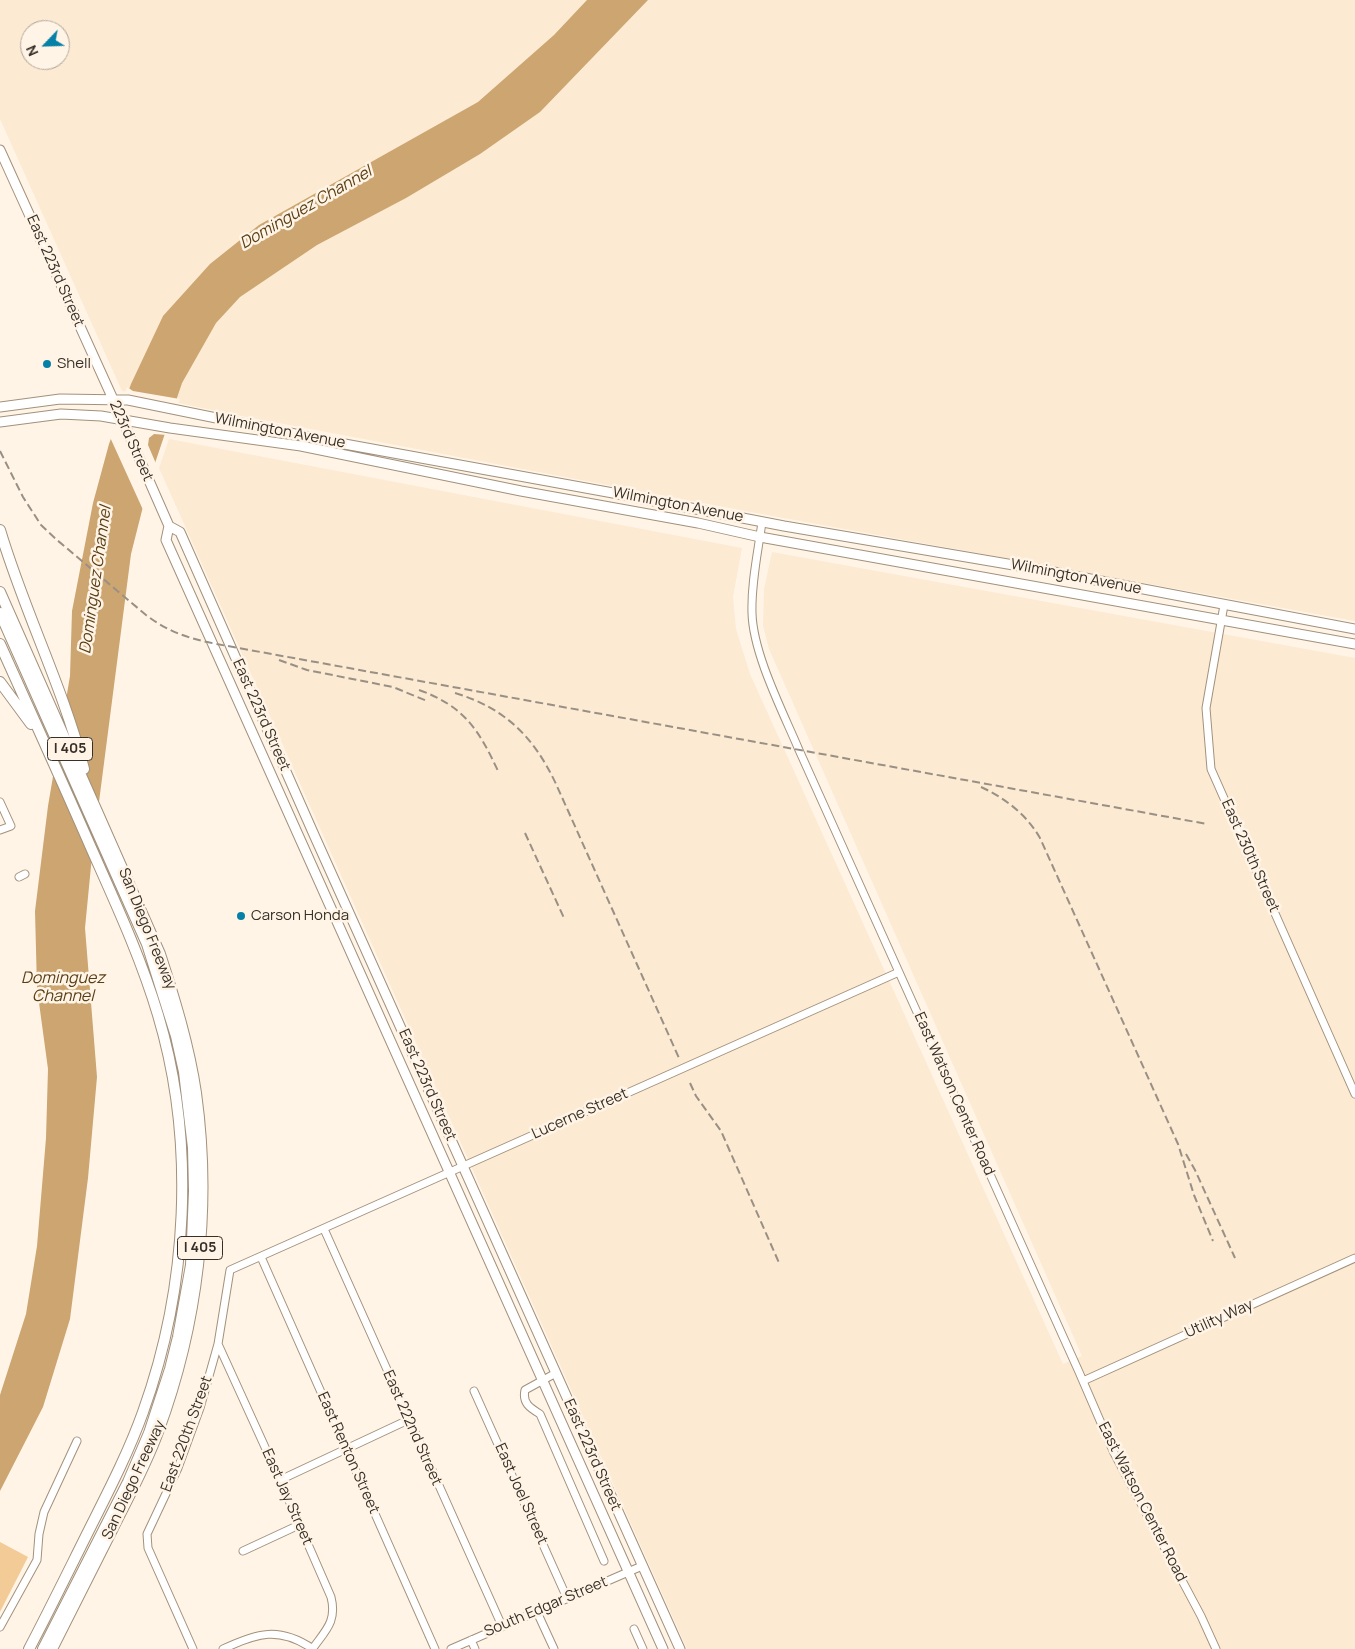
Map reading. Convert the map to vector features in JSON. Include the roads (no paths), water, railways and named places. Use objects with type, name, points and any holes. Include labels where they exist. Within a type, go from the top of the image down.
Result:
[{"type":"highway","points":[[0,530],[20,590],[74,732],[91,798]]},
{"type":"highway","name":"San Diego Freeway","points":[[0,592],[160,954],[183,1029],[200,1128],[201,1234],[195,1289],[184,1350],[158,1433],[133,1488],[52,1649]]},
{"type":"highway","points":[[0,613],[142,945],[163,1005],[173,1045],[181,1083],[187,1134],[189,1191],[186,1260],[174,1334],[162,1380],[129,1466],[38,1649]]},
{"type":"highway","points":[[0,626],[105,848],[147,944],[176,1036],[184,1072],[193,1148],[194,1200],[191,1265],[170,1369],[149,1433],[128,1482],[43,1649]]},
{"type":"highway","name":"San Diego Freeway","points":[[0,644],[128,930],[147,981],[159,1017],[169,1060],[179,1125],[182,1185],[178,1253],[166,1334],[143,1412],[127,1453],[29,1649]]},
{"type":"highway","points":[[0,682],[44,741]]},
{"type":"main road","name":"East 223rd Street","points":[[0,150],[110,397]]},
{"type":"main road","name":"Wilmington Avenue","points":[[0,407],[60,399],[110,397],[762,522],[1043,570],[1355,629]]},
{"type":"main road","name":"223rd Street","points":[[110,397],[122,419],[152,488]]},
{"type":"main road","points":[[20,404],[20,420]]},
{"type":"main road","name":"Wilmington Avenue","points":[[0,422],[61,414],[101,416],[170,428],[301,446],[760,536],[1355,644]]},
{"type":"main road","points":[[467,480],[469,467]]},
{"type":"main road","name":"East 223rd Street","points":[[152,488],[169,526],[166,540],[663,1649]]},
{"type":"main road","name":"East 223rd Street","points":[[169,526],[180,532],[680,1649]]},
{"type":"street","name":"East Watson Center Road","points":[[762,522],[753,589],[752,614],[757,644],[769,679],[1114,1453],[1201,1616],[1216,1649]]},
{"type":"street","name":"East 230th Street","points":[[1224,605],[1223,621],[1206,708],[1211,769],[1355,1094]]},
{"type":"street","points":[[0,802],[10,826],[0,830]]},
{"type":"street","name":"Lucerne Street","points":[[260,1257],[899,972]]},
{"type":"street","name":"East 222nd Street","points":[[324,1229],[502,1626]]},
{"type":"street","name":"East 220th Street","points":[[193,1649],[148,1548],[147,1534],[178,1468],[200,1408],[218,1344],[230,1270],[260,1257]]},
{"type":"street","name":"East Renton Street","points":[[260,1257],[435,1649]]},
{"type":"street","name":"Utility Way","points":[[1083,1381],[1355,1258]]},
{"type":"street","name":"East Jay Street","points":[[218,1344],[332,1597],[334,1615],[313,1649]]},
{"type":"street","points":[[556,1373],[525,1390],[523,1397],[530,1408],[540,1414],[604,1561]]},
{"type":"street","name":"East Joel Street","points":[[474,1391],[567,1598]]},
{"type":"street","points":[[280,1480],[408,1420]]},
{"type":"street","points":[[0,1627],[37,1560],[39,1534],[44,1512],[77,1441]]},
{"type":"street","points":[[243,1551],[300,1525]]},
{"type":"street","name":"South Edgar Street","points":[[451,1649],[642,1566]]},
{"type":"street","points":[[537,1612],[554,1649]]},
{"type":"street","points":[[634,1629],[643,1649]]},
{"type":"street","points":[[222,1649],[246,1638],[263,1634],[281,1634],[296,1639],[313,1649]]},
{"type":"street","points":[[471,1640],[475,1649]]},
{"type":"water","name":"Dominguez Channel","points":[[587,0],[648,0],[540,112],[480,154],[406,198],[317,245],[240,297],[216,323],[182,383],[151,475],[131,554],[92,856],[85,928],[97,1077],[88,1178],[70,1319],[43,1407],[0,1491],[0,1395],[26,1314],[37,1246],[46,1138],[48,1069],[37,988],[35,911],[48,806],[70,676],[72,611],[93,503],[109,444],[131,384],[163,316],[210,264],[259,225],[478,102],[554,35]]},
{"type":"railway","points":[[0,451],[23,497],[41,525],[146,615],[169,629],[193,638],[244,649],[1207,824]]},
{"type":"railway","points":[[279,660],[307,670],[393,687],[427,701]]},
{"type":"railway","points":[[419,690],[435,696],[448,704],[468,721],[484,743],[498,771]]},
{"type":"railway","points":[[455,693],[473,699],[503,716],[516,726],[538,752],[556,784],[679,1058]]},
{"type":"railway","points":[[981,787],[999,796],[1015,808],[1029,822],[1040,838],[1178,1144],[1194,1195],[1213,1241]]},
{"type":"railway","points":[[525,833],[564,918]]},
{"type":"railway","points":[[690,1083],[696,1096],[721,1131],[780,1265]]},
{"type":"railway","points":[[1186,1154],[1235,1258]]},
{"type":"place","name":"Shell","points":[[47,364]]},
{"type":"place","name":"Carson Honda","points":[[241,916]]}]
